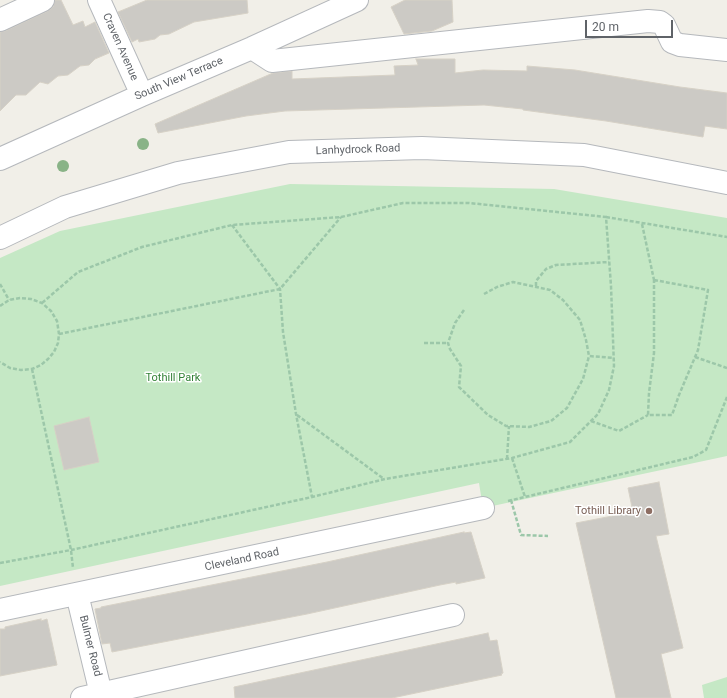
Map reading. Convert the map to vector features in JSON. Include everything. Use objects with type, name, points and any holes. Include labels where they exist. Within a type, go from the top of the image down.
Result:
[{"type":"street","points":[[0,20],[43,0]]},
{"type":"street","name":"Craven Avenue","points":[[99,0],[142,95]]},
{"type":"street","name":"South View Terrace","points":[[0,159],[358,0]]},
{"type":"street","points":[[252,48],[272,62],[648,21],[660,22],[664,25],[672,42],[680,45],[727,50]]},
{"type":"street","name":"Lanhydrock Road","points":[[0,238],[66,208],[178,173],[289,152],[422,148],[584,155],[727,183]]},
{"type":"street","name":"Cleveland Road","points":[[0,610],[483,508]]},
{"type":"street","name":"Bulmer Road","points":[[77,594],[95,697]]},
{"type":"street","points":[[95,697],[453,615]]},
{"type":"path","points":[[42,303],[78,272],[142,247],[232,224],[341,217],[403,203],[470,203],[606,217],[727,237]]},
{"type":"path","points":[[59,334],[280,289],[341,217]]},
{"type":"path","points":[[0,563],[71,550],[312,497],[384,479],[512,458],[570,442],[598,414],[609,390],[614,366],[606,217]]},
{"type":"path","points":[[232,224],[280,289],[283,332],[296,414],[312,497]]},
{"type":"path","points":[[642,224],[654,280],[654,352],[648,415]]},
{"type":"path","points":[[536,286],[536,281],[546,269],[556,265],[609,262]]},
{"type":"path","points":[[591,421],[619,431],[648,415],[672,415],[698,350],[708,290],[654,280]]},
{"type":"path","points":[[464,310],[454,323],[448,343],[450,349],[461,366],[459,387],[488,415],[509,426],[529,428],[551,421],[567,408],[583,379],[589,356],[580,320],[563,300],[550,290],[536,286],[513,282],[497,287],[484,294]]},
{"type":"path","points":[[0,284],[10,300]]},
{"type":"path","points":[[0,306],[10,300],[20,298],[31,299],[42,303],[57,321],[59,334],[58,343],[54,352],[41,365],[32,369],[21,370],[10,368],[0,362]]},
{"type":"path","points":[[424,343],[448,343]]},
{"type":"path","points":[[589,356],[614,358]]},
{"type":"path","points":[[695,357],[727,368]]},
{"type":"path","points":[[32,369],[71,550],[77,594]]},
{"type":"path","points":[[483,508],[693,457],[706,450],[727,397]]},
{"type":"path","points":[[296,414],[384,479]]},
{"type":"path","points":[[507,459],[509,426]]},
{"type":"path","points":[[512,458],[526,497]]},
{"type":"path","points":[[512,500],[521,534],[548,536]]},
{"type":"green space","name":"Tothill Park","points":[[290,184],[554,189],[727,218],[727,456],[483,508],[479,483],[0,586],[0,258],[60,231]]},
{"type":"green space","points":[[727,677],[727,698],[704,698],[702,685]]},
{"type":"building","points":[[55,0],[61,0],[73,25],[83,21],[85,27],[95,22],[109,53],[95,59],[89,65],[80,66],[68,75],[58,76],[48,84],[40,82],[26,95],[16,95],[0,111],[0,32],[48,11],[53,7]]},
{"type":"building","points":[[147,0],[247,0],[248,13],[194,22],[169,34],[160,35],[155,39],[139,42],[138,39],[132,42],[118,12]]},
{"type":"building","points":[[405,0],[452,0],[453,22],[432,31],[404,34],[391,7]]},
{"type":"building","points":[[416,59],[455,59],[455,73],[483,70],[527,71],[527,66],[575,70],[727,93],[727,129],[705,126],[703,137],[606,121],[484,105],[285,111],[246,116],[158,133],[155,124],[273,73],[292,71],[292,79],[395,75],[394,66],[418,65]]},
{"type":"building","points":[[89,417],[99,462],[64,470],[54,426]]},
{"type":"building","points":[[659,482],[669,534],[656,536],[683,648],[661,654],[671,698],[616,698],[576,523],[633,512],[628,488]]},
{"type":"building","points":[[464,532],[471,532],[485,578],[456,584],[456,582],[440,585],[307,614],[112,652],[110,643],[102,644],[95,609],[101,607],[327,562]]},
{"type":"building","points":[[41,619],[41,621],[47,619],[57,665],[0,676],[0,629]]},
{"type":"building","points":[[488,633],[490,641],[497,640],[503,673],[501,674],[502,675],[392,698],[235,698],[234,687]]},
{"type":"place","name":"Tothill Library","points":[[649,511]]}]
